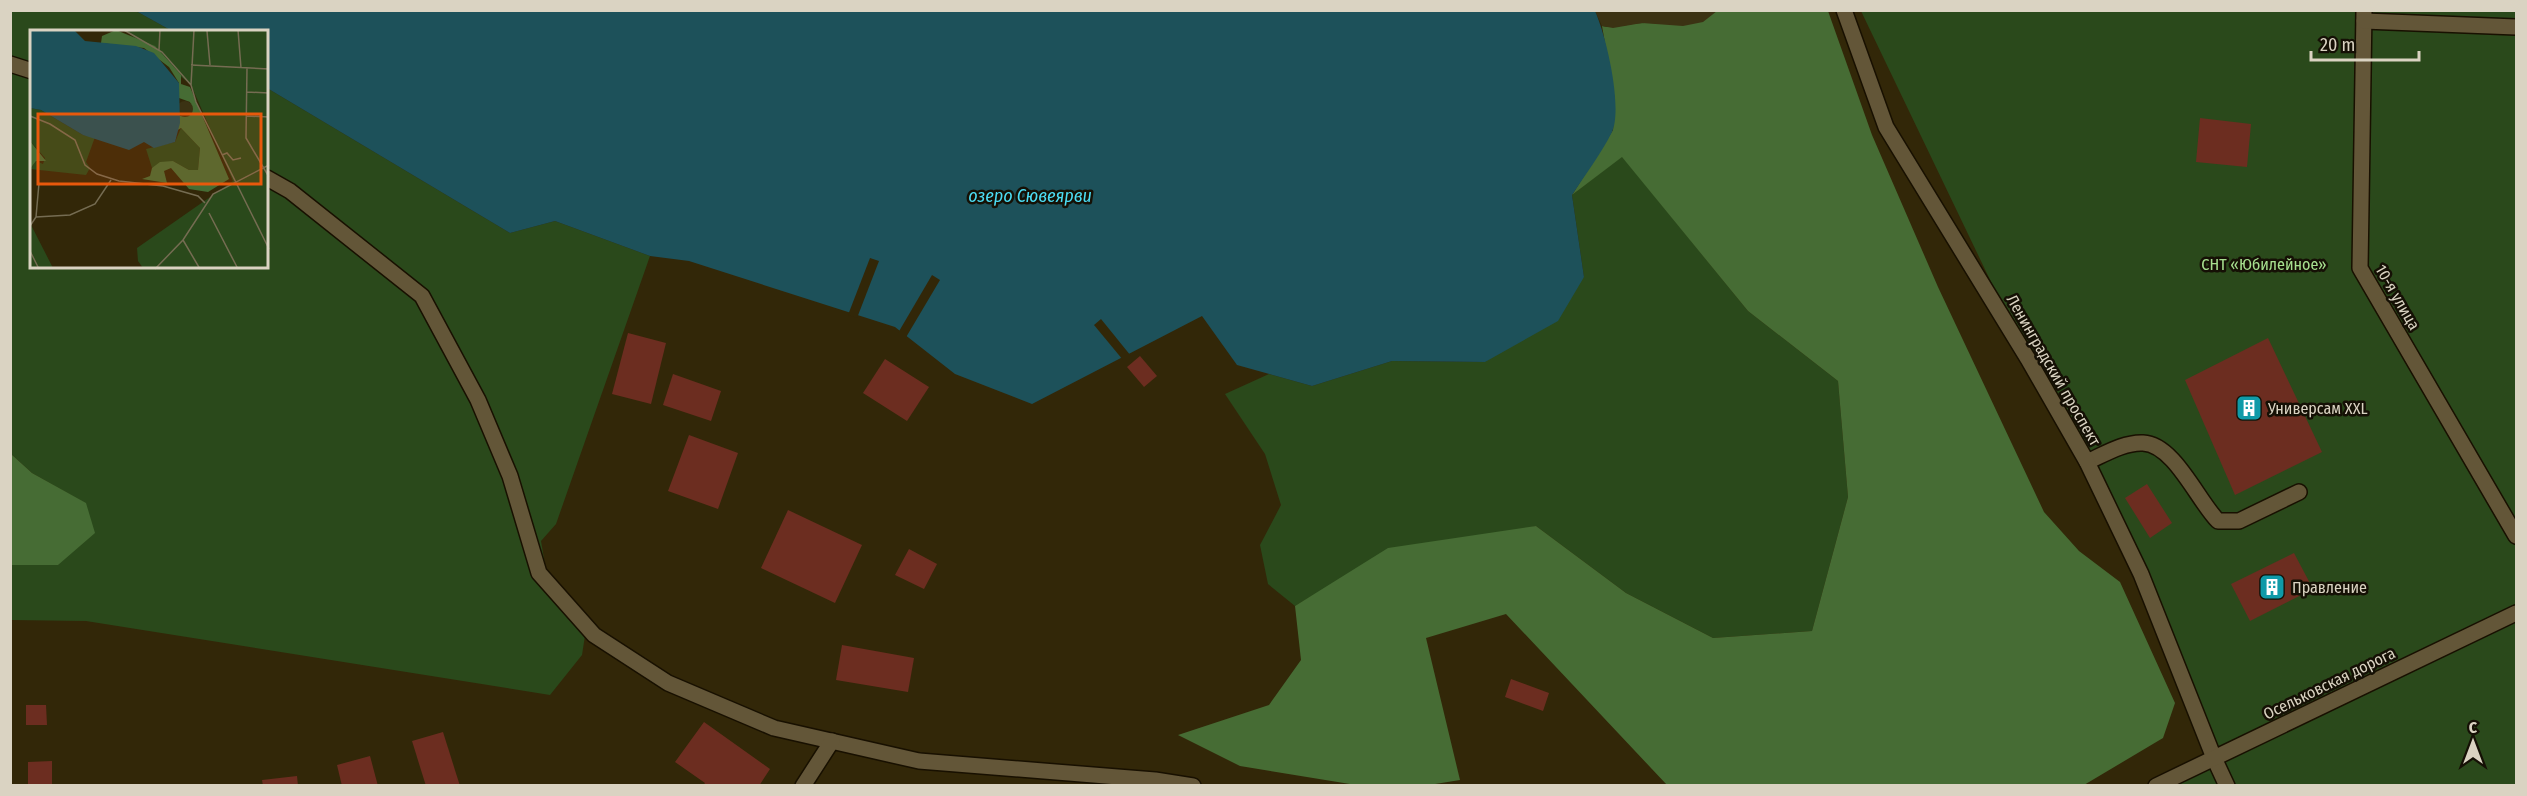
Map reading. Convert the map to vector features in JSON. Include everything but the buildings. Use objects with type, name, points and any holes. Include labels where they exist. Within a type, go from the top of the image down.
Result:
[{"type":"street","name":"Ленинградский проспект","points":[[1844,10],[1886,127],[2028,359],[2087,462],[2141,574],[2227,786]]},
{"type":"street","points":[[2364,16],[2517,27]]},
{"type":"street","name":"10-я улица","points":[[2364,16],[2360,268],[2517,536]]},
{"type":"street","points":[[10,64],[30,70]]},
{"type":"street","points":[[268,179],[290,191],[422,296],[478,400],[510,476],[539,573],[594,635],[668,683],[774,728],[918,760],[1155,780],[1192,786]]},
{"type":"street","points":[[2087,462],[2123,446],[2144,442],[2167,454],[2218,521],[2239,521],[2299,492]]},
{"type":"street","name":"Осельковская дорога","points":[[2156,786],[2517,613]]},
{"type":"street","points":[[803,786],[832,741]]},
{"type":"green space","points":[[1717,10],[1828,11],[1872,135],[1938,287],[2044,512],[2079,551],[2120,582],[2175,703],[2163,738],[2084,785],[1667,785],[1506,614],[1426,638],[1460,780],[1429,785],[1356,785],[1240,766],[1178,735],[1269,705],[1301,660],[1295,606],[1388,548],[1536,526],[1626,593],[1713,638],[1812,631],[1848,497],[1838,381],[1748,311],[1622,157],[1572,195],[1613,130],[1615,100],[1602,26],[1691,23],[1708,17]]},
{"type":"green space","points":[[11,11],[136,11],[170,30],[30,30],[30,268],[268,268],[268,89],[510,233],[555,221],[650,256],[556,524],[541,541],[546,570],[588,616],[582,655],[550,695],[86,621],[11,620],[11,565],[58,565],[85,503],[32,473],[11,454]]},
{"type":"green space","name":"СНТ «Юбилейное»","points":[[1861,11],[2516,11],[2516,785],[2156,785],[2213,758],[2141,574],[2028,359]]},
{"type":"green space","points":[[1622,156],[1748,311],[1838,381],[1848,497],[1812,631],[1713,638],[1626,593],[1536,526],[1339,580],[1295,606],[1268,584],[1260,545],[1281,505],[1265,454],[1225,394],[1269,374],[1312,386],[1392,361],[1485,362],[1584,277],[1572,195]]},
{"type":"green space","points":[[11,454],[32,473],[86,503],[95,533],[58,565],[11,565]]},
{"type":"sand","points":[[1595,11],[1717,11],[1703,22],[1683,26],[1642,23],[1613,28],[1602,26]]},
{"type":"water","name":"озеро Сювеярви","points":[[136,11],[1595,11],[1612,71],[1616,106],[1612,132],[1572,195],[1584,277],[1558,321],[1485,362],[1392,361],[1312,386],[1237,365],[1202,316],[1032,404],[955,374],[895,327],[689,261],[650,256],[555,221],[510,233],[268,89],[268,30],[170,30]]},
{"type":"pier","points":[[870,258],[879,261],[857,318],[848,315]]},
{"type":"pier","points":[[932,275],[940,280],[905,339],[898,333]]},
{"type":"pier","points":[[1101,319],[1131,356],[1123,360],[1094,325]]},
{"type":"place","name":"Универсам XXL","points":[[2249,408]]},
{"type":"place","name":"Правление","points":[[2272,587]]}]
